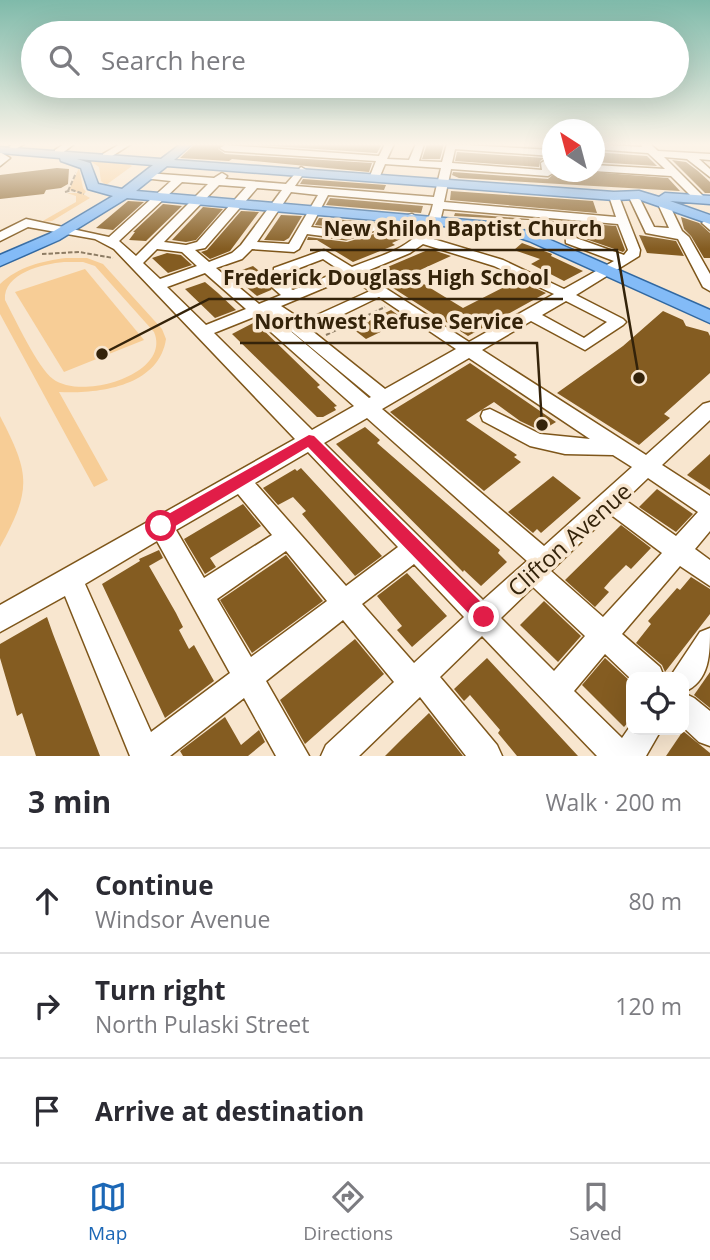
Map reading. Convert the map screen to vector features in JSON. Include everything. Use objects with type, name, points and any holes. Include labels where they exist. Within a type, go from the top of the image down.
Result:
[{"type":"main road","points":[[90,179],[92,186],[106,192],[125,194],[411,218],[437,209],[531,236],[710,317]]},
{"type":"main road","points":[[0,248],[45,228],[126,179]]},
{"type":"main road","points":[[0,261],[65,231],[125,194],[136,179]]},
{"type":"main road","points":[[419,179],[580,191],[659,200],[707,201],[710,218],[659,200]]},
{"type":"main road","points":[[516,187],[636,196]]},
{"type":"street","points":[[111,241],[179,179]]},
{"type":"street","points":[[196,179],[325,192],[437,209],[623,221]]},
{"type":"street","points":[[158,285],[237,256],[248,245],[295,179]]},
{"type":"street","points":[[516,179],[516,187]]},
{"type":"street","points":[[680,179],[707,201]]},
{"type":"street","points":[[136,263],[218,181]]},
{"type":"street","points":[[204,332],[352,272],[422,240],[432,229],[442,181]]},
{"type":"street","points":[[155,245],[186,249],[201,245],[254,184]]},
{"type":"street","points":[[685,184],[710,186]]},
{"type":"street","points":[[248,245],[293,246],[325,192]]},
{"type":"street","points":[[0,619],[625,260],[634,253],[614,196]]},
{"type":"street","points":[[636,196],[650,230],[677,233],[683,237],[710,287]]},
{"type":"street","points":[[659,200],[677,233]]},
{"type":"street","points":[[303,230],[346,235],[411,218]]},
{"type":"street","points":[[710,218],[710,226]]},
{"type":"street","points":[[495,226],[502,219],[516,221]]},
{"type":"street","points":[[531,236],[536,232],[539,221]]},
{"type":"street","points":[[0,237],[26,223],[98,236],[111,241],[158,285],[618,756]]},
{"type":"street","points":[[569,231],[570,240],[625,260]]},
{"type":"street","points":[[422,240],[455,246],[569,292],[618,322],[585,345],[529,314]]},
{"type":"street","points":[[186,249],[264,308],[375,403]]},
{"type":"street","points":[[292,296],[280,288],[294,283],[279,271],[324,254],[384,298],[469,349],[710,508]]},
{"type":"street","points":[[297,326],[307,326],[384,298]]},
{"type":"street","points":[[264,308],[297,326],[539,567],[603,636],[644,672]]},
{"type":"street","name":"Clifton Avenue","points":[[337,756],[710,409]]},
{"type":"street","points":[[491,416],[530,440],[558,447],[617,447]]},
{"type":"street","points":[[240,481],[345,603],[485,756]]},
{"type":"street","points":[[610,502],[710,574]]},
{"type":"street","points":[[555,691],[710,515]]},
{"type":"street","points":[[161,526],[293,756]]},
{"type":"street","points":[[201,595],[288,537]]},
{"type":"street","points":[[70,579],[146,755],[416,548]]},
{"type":"street","points":[[688,672],[710,642]]},
{"type":"street","points":[[689,712],[710,731]]},
{"type":"street","points":[[627,756],[642,735]]},
{"type":"path","points":[[69,191],[73,179]]},
{"type":"path","points":[[63,189],[71,184]]},
{"type":"path","points":[[65,192],[82,193]]},
{"type":"path","points":[[34,257],[73,251],[117,258]]},
{"type":"path","points":[[322,337],[368,315],[384,298]]},
{"type":"path","points":[[368,315],[371,318]]},
{"type":"shaded area","points":[[74,179],[81,179],[86,192],[83,194],[90,198],[52,221],[41,222],[76,202],[76,196],[67,193],[81,193],[69,190]]},
{"type":"shaded area","points":[[101,179],[114,179],[106,185]]},
{"type":"shaded area","points":[[66,258],[87,258],[103,264],[162,329],[166,339],[161,355],[152,368],[139,377],[108,389],[59,392],[108,480],[94,487],[0,314],[0,284],[7,278],[39,263]],"holes":[[[83,262],[95,266],[154,332],[156,347],[150,360],[138,371],[121,380],[84,387],[66,385],[47,373],[5,300],[10,283],[26,272],[55,263]]]},
{"type":"shaded area","points":[[85,269],[144,340],[64,372],[15,292]]},
{"type":"shaded area","points":[[0,416],[17,453],[23,481],[18,510],[0,547]]},
{"type":"building","points":[[0,179],[68,179],[68,184],[46,190],[44,194],[0,199]]},
{"type":"building","points":[[303,179],[307,179],[386,185],[384,190],[300,184]]},
{"type":"building","points":[[481,179],[605,182],[605,179],[669,179],[680,191]]},
{"type":"building","points":[[691,179],[707,179],[710,182],[710,193],[705,193]]},
{"type":"building","points":[[451,191],[593,201],[597,213],[450,200]]},
{"type":"building","points":[[330,198],[423,206],[421,213],[326,205]]},
{"type":"building","points":[[128,201],[144,202],[113,230],[96,228]]},
{"type":"building","points":[[163,204],[182,206],[146,241],[129,240],[133,232]]},
{"type":"building","points":[[203,207],[223,209],[196,240],[172,240]]},
{"type":"building","points":[[241,211],[259,212],[230,251],[210,259],[201,252],[207,250]]},
{"type":"building","points":[[455,213],[616,226],[625,250],[623,252],[580,237],[582,230],[573,225],[557,226],[555,239],[543,234],[546,221],[454,216]]},
{"type":"building","points":[[281,215],[302,216],[289,238],[284,241],[264,240]]},
{"type":"building","points":[[681,217],[699,223],[710,233],[710,258],[704,258],[684,229]]},
{"type":"building","points":[[319,218],[370,222],[346,228],[315,225]]},
{"type":"building","points":[[387,230],[403,238],[392,243],[395,245],[353,262],[317,240],[307,240],[308,237],[347,242]]},
{"type":"building","points":[[639,235],[676,241],[684,256],[647,253]]},
{"type":"building","points":[[522,243],[552,254],[551,256],[583,271],[564,281],[531,264],[540,259],[514,250]]},
{"type":"building","points":[[430,249],[451,256],[409,275],[463,308],[518,280],[546,293],[468,336],[371,274]]},
{"type":"building","points":[[167,253],[181,255],[192,265],[168,273],[152,258]]},
{"type":"building","points":[[253,266],[275,284],[271,290],[257,296],[231,274]]},
{"type":"building","points":[[205,282],[236,310],[215,318],[185,289]]},
{"type":"building","points":[[391,310],[405,320],[366,339],[353,329]]},
{"type":"building","points":[[663,311],[683,320],[686,326],[708,332],[710,373],[664,414],[670,418],[639,445],[557,393],[623,346]]},
{"type":"building","points":[[255,322],[320,385],[317,387],[337,406],[334,407],[336,410],[317,417],[232,334]]},
{"type":"building","points":[[470,363],[556,422],[541,431],[520,421],[494,402],[466,420],[517,455],[514,457],[521,462],[484,491],[390,412]]},
{"type":"building","points":[[365,427],[380,440],[377,443],[500,550],[498,553],[507,562],[481,586],[464,570],[463,572],[336,444]]},
{"type":"building","points":[[710,454],[710,490],[687,475]]},
{"type":"building","points":[[301,468],[382,556],[355,576],[302,514],[306,511],[293,497],[278,505],[263,488]]},
{"type":"building","points":[[553,476],[581,498],[541,533],[537,529],[533,533],[508,512]]},
{"type":"building","points":[[657,489],[693,514],[676,532],[639,507]]},
{"type":"building","points":[[243,504],[261,526],[210,558],[216,567],[205,574],[184,539]]},
{"type":"building","points":[[621,525],[651,548],[631,569],[626,565],[611,580],[604,588],[609,592],[595,607],[565,580]]},
{"type":"building","points":[[159,550],[163,558],[149,566],[183,627],[179,630],[189,649],[194,645],[214,681],[165,718],[102,584],[140,561],[139,559]]},
{"type":"building","points":[[286,555],[323,601],[252,653],[220,600]]},
{"type":"building","points":[[407,573],[447,616],[412,647],[397,630],[402,626],[377,596]]},
{"type":"building","points":[[691,577],[710,589],[710,614],[665,672],[662,665],[636,643],[651,624],[648,621],[677,588],[680,590]]},
{"type":"building","points":[[544,601],[581,636],[558,662],[520,625]]},
{"type":"building","points":[[47,617],[100,756],[36,756],[22,713],[17,716],[0,658],[0,644]]},
{"type":"building","points":[[355,639],[384,674],[305,744],[280,700]]},
{"type":"building","points":[[487,658],[578,756],[517,756],[498,733],[500,730],[470,695],[464,701],[454,689]]},
{"type":"building","points":[[605,658],[626,677],[624,727],[582,685]]},
{"type":"building","points":[[710,672],[710,708],[694,695]]},
{"type":"building","points":[[429,713],[463,756],[385,756],[402,739]]},
{"type":"building","points":[[225,717],[241,745],[259,730],[265,742],[248,756],[183,756],[180,751]]},
{"type":"building","points":[[680,735],[688,735],[710,753],[710,756],[666,756]]},
{"type":"place","name":"Frederick Douglass High School","points":[[102,354]]},
{"type":"place","name":"New Shiloh Baptist Church","points":[[639,378]]},
{"type":"place","name":"Northwest Refuse Service","points":[[542,425]]},
{"type":"route","points":[[161,526],[309,440],[484,617]]}]
